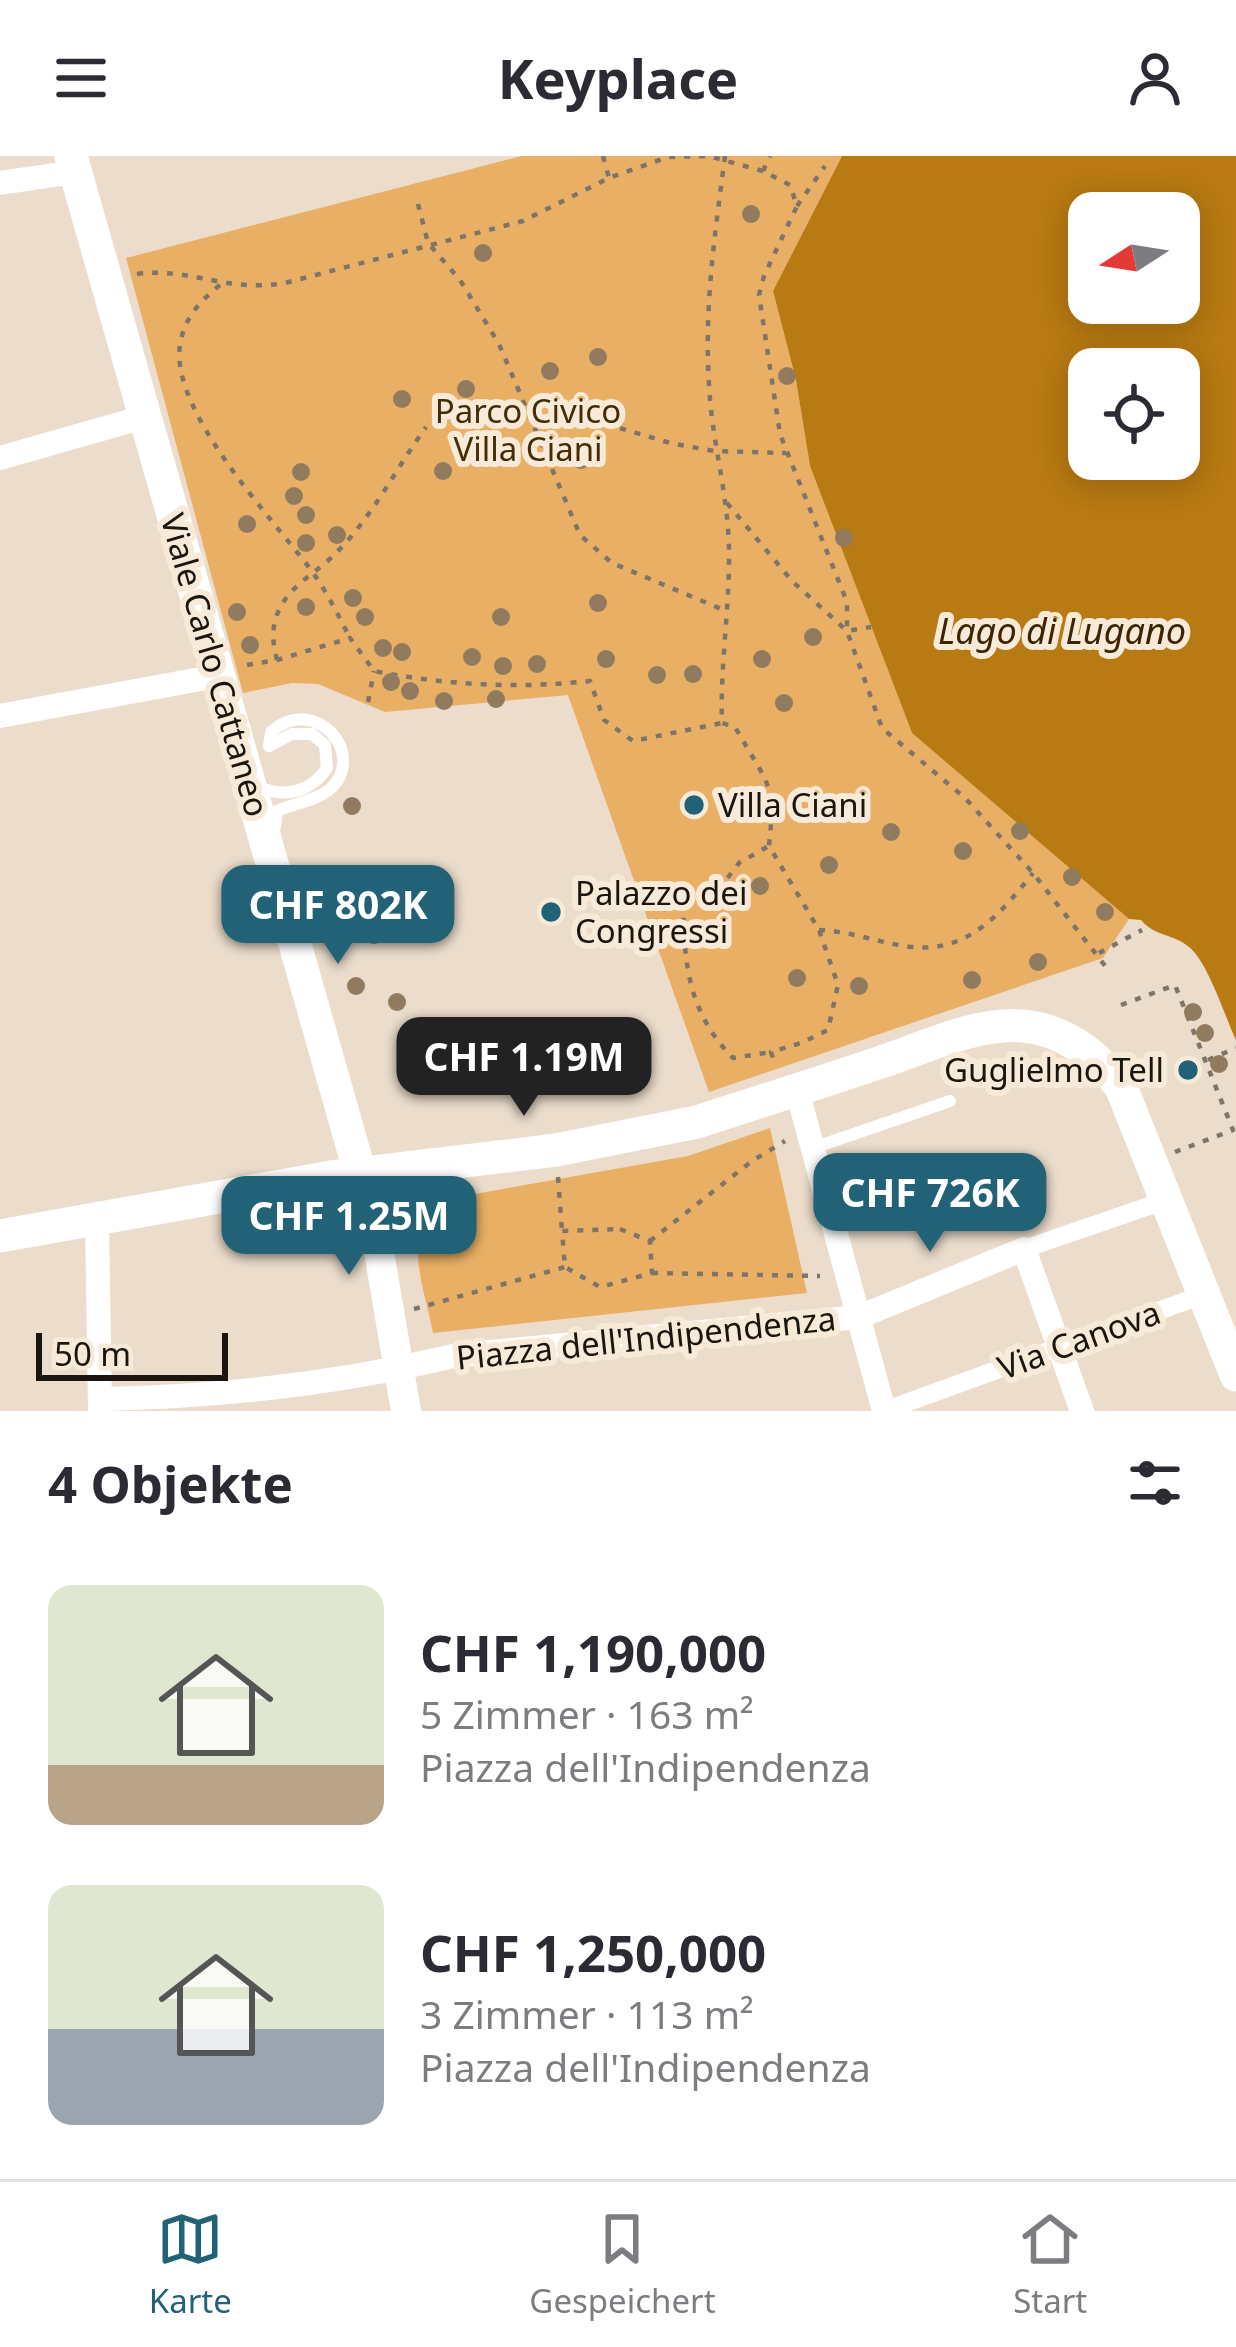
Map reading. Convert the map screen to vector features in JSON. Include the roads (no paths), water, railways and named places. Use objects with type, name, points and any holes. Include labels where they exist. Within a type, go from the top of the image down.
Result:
[{"type":"main road","name":"Viale Carlo Cattaneo","points":[[73,164],[144,417],[226,671],[248,780],[360,1173]]},
{"type":"main road","points":[[0,1236],[360,1173],[556,1150],[697,1122],[994,1028],[1035,1028],[1073,1041],[1121,1087],[1236,1375]]},
{"type":"street","points":[[0,183],[73,164]]},
{"type":"street","points":[[0,458],[144,417]]},
{"type":"street","points":[[0,716],[226,671]]},
{"type":"street","name":"Via Canova","points":[[790,1092],[810,1138],[884,1411],[1205,1294]]},
{"type":"street","points":[[379,1252],[420,1168]]},
{"type":"street","points":[[360,1173],[379,1252],[406,1411]]},
{"type":"street","points":[[1082,1411],[1024,1249],[1152,1205]]},
{"type":"street","points":[[97,1220],[100,1405]]},
{"type":"street","name":"Piazza dell'Indipendenza","points":[[100,1405],[399,1370],[458,1354],[859,1317],[1024,1249]]},
{"type":"lane","points":[[248,780],[283,794],[325,773],[325,746],[312,734],[292,734],[269,746],[271,732],[289,720],[321,723],[342,751],[342,768],[331,788],[274,814],[295,900],[291,927]]},
{"type":"lane","points":[[810,1138],[950,1100]]},
{"type":"water","name":"Lago di Lugano","points":[[842,156],[1236,156],[1236,1040],[1209,977],[1189,947],[1141,920],[1129,919],[912,733],[810,466],[796,380],[773,291]]},
{"type":"place","name":"Villa Ciani","points":[[694,805]]},
{"type":"place","name":"Palazzo dei Congressi","points":[[551,912]]},
{"type":"place","name":"Guglielmo Tell","points":[[1188,1070]]},
{"type":"park label","name":"Parco Civico Villa Ciani","points":[[528,430]]}]
